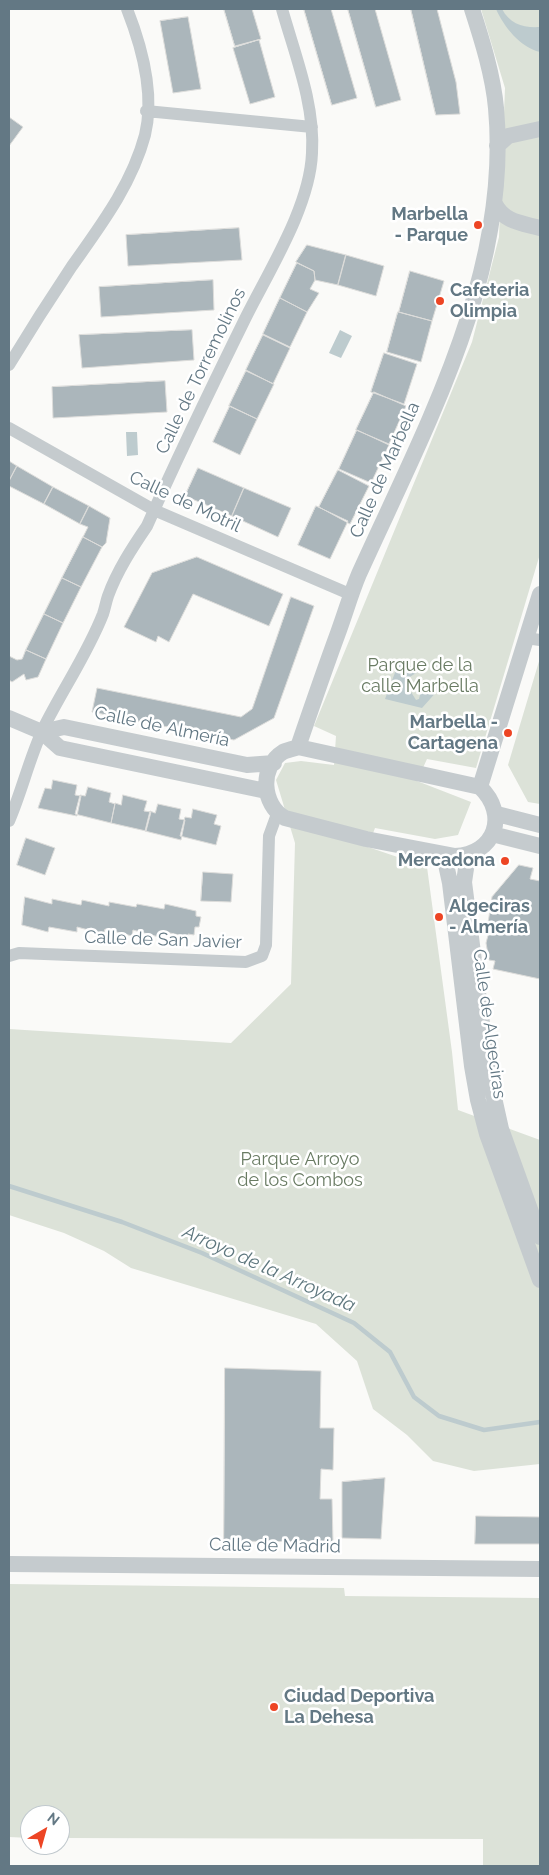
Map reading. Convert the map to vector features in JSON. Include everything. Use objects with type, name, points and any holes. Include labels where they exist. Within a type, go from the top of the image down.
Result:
[{"type":"street","points":[[9,365],[41,312],[123,191],[145,133],[148,96],[144,61],[127,9]]},
{"type":"street","name":"Calle de Torremolinos","points":[[9,821],[23,787],[28,764],[42,732],[54,707],[66,689],[103,614],[108,596],[132,548],[147,526],[298,213],[309,181],[312,127],[301,74],[282,9]]},
{"type":"street","name":"Calle de Marbella","points":[[298,748],[352,595],[438,401],[460,342],[478,280],[495,204],[497,146],[496,106],[472,9]]},
{"type":"street","points":[[146,111],[312,127]]},
{"type":"street","points":[[497,146],[508,136],[540,129]]},
{"type":"street","points":[[495,204],[500,214],[514,221],[540,228]]},
{"type":"street","name":"Calle de Motril","points":[[9,428],[154,510],[352,595]]},
{"type":"street","points":[[480,787],[533,639],[540,594]]},
{"type":"street","points":[[9,718],[42,732],[60,748],[266,791]]},
{"type":"street","name":"Calle de Almería","points":[[42,732],[64,727],[247,765],[274,763]]},
{"type":"street","points":[[298,748],[480,787],[489,796],[497,814],[492,834],[481,847],[468,855],[444,855],[312,827],[278,814],[270,802],[266,791],[268,773],[282,752],[298,748]]},
{"type":"street","name":"Calle de San Javier","points":[[9,956],[19,953],[246,962],[262,956],[266,945],[269,836],[278,814]]},
{"type":"street","points":[[497,814],[540,825]]},
{"type":"street","points":[[492,834],[540,846]]},
{"type":"street","name":"Calle de Algeciras","points":[[444,855],[450,883],[472,1066],[501,1129],[540,1237]]},
{"type":"street","name":"Calle de Algeciras","points":[[468,855],[464,882],[487,1063],[487,1134],[540,1280]]},
{"type":"street","name":"Calle de Madrid","points":[[9,1564],[540,1569]]},
{"type":"green space","points":[[481,9],[540,9],[540,554],[476,768],[427,759],[417,781],[471,802],[458,835],[435,839],[375,828],[368,847],[427,867],[458,1110],[540,1140],[540,1464],[474,1471],[433,1461],[407,1435],[373,1409],[357,1361],[316,1324],[131,1268],[104,1251],[64,1233],[9,1215],[9,1029],[231,1043],[291,984],[295,843],[276,780],[285,763],[301,761],[334,765],[336,736],[314,726],[472,342],[499,237],[505,88]]},
{"type":"green space","points":[[540,658],[540,804],[528,802],[508,765]]},
{"type":"green space","name":"Ciudad Deportiva La Dehesa","points":[[9,1584],[344,1588],[345,1596],[540,1598],[540,1866],[483,1866],[483,1839],[70,1838],[70,1805],[20,1805],[20,1838],[9,1837]]},
{"type":"shaded area","points":[[496,9],[502,9],[513,22],[528,27],[540,27],[540,52],[519,41],[503,23]]},
{"type":"shaded area","points":[[340,330],[352,336],[341,358],[329,353]]},
{"type":"shaded area","points":[[126,432],[137,432],[138,455],[127,456]]},
{"type":"shaded area","points":[[399,662],[421,670],[408,678],[406,684],[416,700],[419,699],[421,691],[447,680],[422,708],[385,699]]},
{"type":"building","points":[[224,9],[252,9],[261,39],[235,46]]},
{"type":"building","points":[[304,9],[331,9],[357,98],[332,105]]},
{"type":"building","points":[[348,9],[375,9],[401,100],[376,107]]},
{"type":"building","points":[[411,9],[437,9],[456,82],[460,114],[436,115]]},
{"type":"building","points":[[188,17],[201,89],[173,93],[160,21]]},
{"type":"building","points":[[259,40],[275,97],[250,104],[233,48]]},
{"type":"building","points":[[9,117],[23,127],[9,146]]},
{"type":"building","points":[[239,228],[242,260],[128,266],[126,235]]},
{"type":"building","points":[[307,245],[346,255],[338,285],[315,280],[314,271],[296,262]]},
{"type":"building","points":[[346,255],[384,266],[376,296],[338,285]]},
{"type":"building","points":[[297,263],[314,271],[315,280],[310,289],[319,293],[307,312],[280,298]]},
{"type":"building","points":[[410,271],[444,281],[432,321],[399,312]]},
{"type":"building","points":[[213,280],[214,310],[101,317],[99,287]]},
{"type":"building","points":[[280,298],[307,312],[290,347],[263,334]]},
{"type":"building","points":[[398,312],[432,321],[421,362],[387,352]]},
{"type":"building","points":[[192,330],[194,360],[82,368],[79,335]]},
{"type":"building","points":[[263,335],[290,348],[273,384],[246,370]]},
{"type":"building","points":[[384,353],[417,364],[404,404],[371,392]]},
{"type":"building","points":[[246,371],[274,384],[257,419],[229,406]]},
{"type":"building","points":[[165,381],[167,412],[53,418],[52,387]]},
{"type":"building","points":[[374,392],[406,406],[389,444],[356,430]]},
{"type":"building","points":[[230,406],[257,419],[240,455],[213,442]]},
{"type":"building","points":[[357,430],[389,445],[371,483],[339,469]]},
{"type":"building","points":[[9,461],[17,466],[9,481]]},
{"type":"building","points":[[17,466],[53,487],[44,504],[9,486],[9,481]]},
{"type":"building","points":[[198,468],[244,488],[232,516],[185,496]]},
{"type":"building","points":[[338,470],[369,486],[350,524],[319,507]]},
{"type":"building","points":[[53,487],[89,506],[80,524],[44,504]]},
{"type":"building","points":[[244,488],[291,508],[278,537],[232,516]]},
{"type":"building","points":[[89,506],[110,518],[106,543],[102,547],[83,537],[88,527],[80,524]]},
{"type":"building","points":[[316,506],[348,521],[330,559],[298,545]]},
{"type":"building","points":[[83,537],[102,547],[81,587],[62,578]]},
{"type":"building","points":[[197,557],[283,594],[269,626],[193,594],[169,642],[158,636],[156,642],[124,627],[152,573]]},
{"type":"building","points":[[62,578],[81,587],[63,623],[44,614]]},
{"type":"building","points":[[291,597],[314,606],[274,718],[234,740],[92,712],[97,688],[241,717],[252,709]]},
{"type":"building","points":[[44,614],[63,623],[46,659],[26,650]]},
{"type":"building","points":[[26,650],[46,659],[38,677],[26,680],[24,674],[12,682],[9,680],[9,656],[17,660],[22,659]]},
{"type":"building","points":[[53,780],[77,785],[75,795],[81,796],[77,816],[38,808],[45,788],[51,789]]},
{"type":"building","points":[[88,787],[111,793],[109,802],[115,804],[111,823],[75,814],[80,795],[85,796]]},
{"type":"building","points":[[123,795],[147,801],[144,811],[151,812],[146,831],[111,823],[115,803],[121,805]]},
{"type":"building","points":[[158,804],[181,809],[179,819],[185,820],[181,840],[145,831],[150,811],[155,813]]},
{"type":"building","points":[[193,809],[217,815],[214,824],[221,826],[216,845],[180,836],[185,817],[191,818]]},
{"type":"building","points":[[26,838],[55,848],[45,875],[17,865]]},
{"type":"building","points":[[519,865],[533,868],[530,879],[540,881],[540,979],[493,969],[495,961],[489,960],[486,943],[491,924],[488,923],[492,897]]},
{"type":"building","points":[[203,872],[233,874],[231,902],[201,901]]},
{"type":"building","points":[[25,897],[52,904],[52,899],[81,905],[82,900],[109,906],[109,902],[136,907],[137,904],[164,909],[165,904],[196,911],[196,916],[201,917],[199,927],[195,927],[194,935],[188,934],[188,937],[161,931],[159,937],[133,930],[132,936],[105,929],[104,934],[77,927],[77,932],[49,927],[48,932],[22,925]]},
{"type":"building","points":[[225,1368],[321,1371],[320,1428],[334,1428],[333,1470],[321,1469],[320,1499],[332,1499],[333,1542],[224,1541]]},
{"type":"building","points":[[385,1478],[381,1539],[342,1538],[342,1482]]},
{"type":"building","points":[[476,1516],[540,1517],[540,1544],[475,1544]]},
{"type":"waterway","name":"Arroyo de la Arroyada","points":[[9,1186],[122,1222],[202,1253],[354,1323],[390,1352],[414,1397],[439,1416],[484,1430],[540,1422]]},
{"type":"place","name":"Marbella - Parque","points":[[478,225]]},
{"type":"place","name":"Cafeteria Olimpia","points":[[440,301]]},
{"type":"place","name":"Marbella - Cartagena","points":[[508,733]]},
{"type":"place","name":"Mercadona","points":[[505,861]]},
{"type":"place","name":"Algeciras - Almería","points":[[439,917]]},
{"type":"place","name":"Ciudad Deportiva La Dehesa","points":[[274,1707]]},
{"type":"park label","name":"Parque de la calle Marbella","points":[[420,676]]},
{"type":"park label","name":"Parque Arroyo de los Combos","points":[[300,1170]]}]
